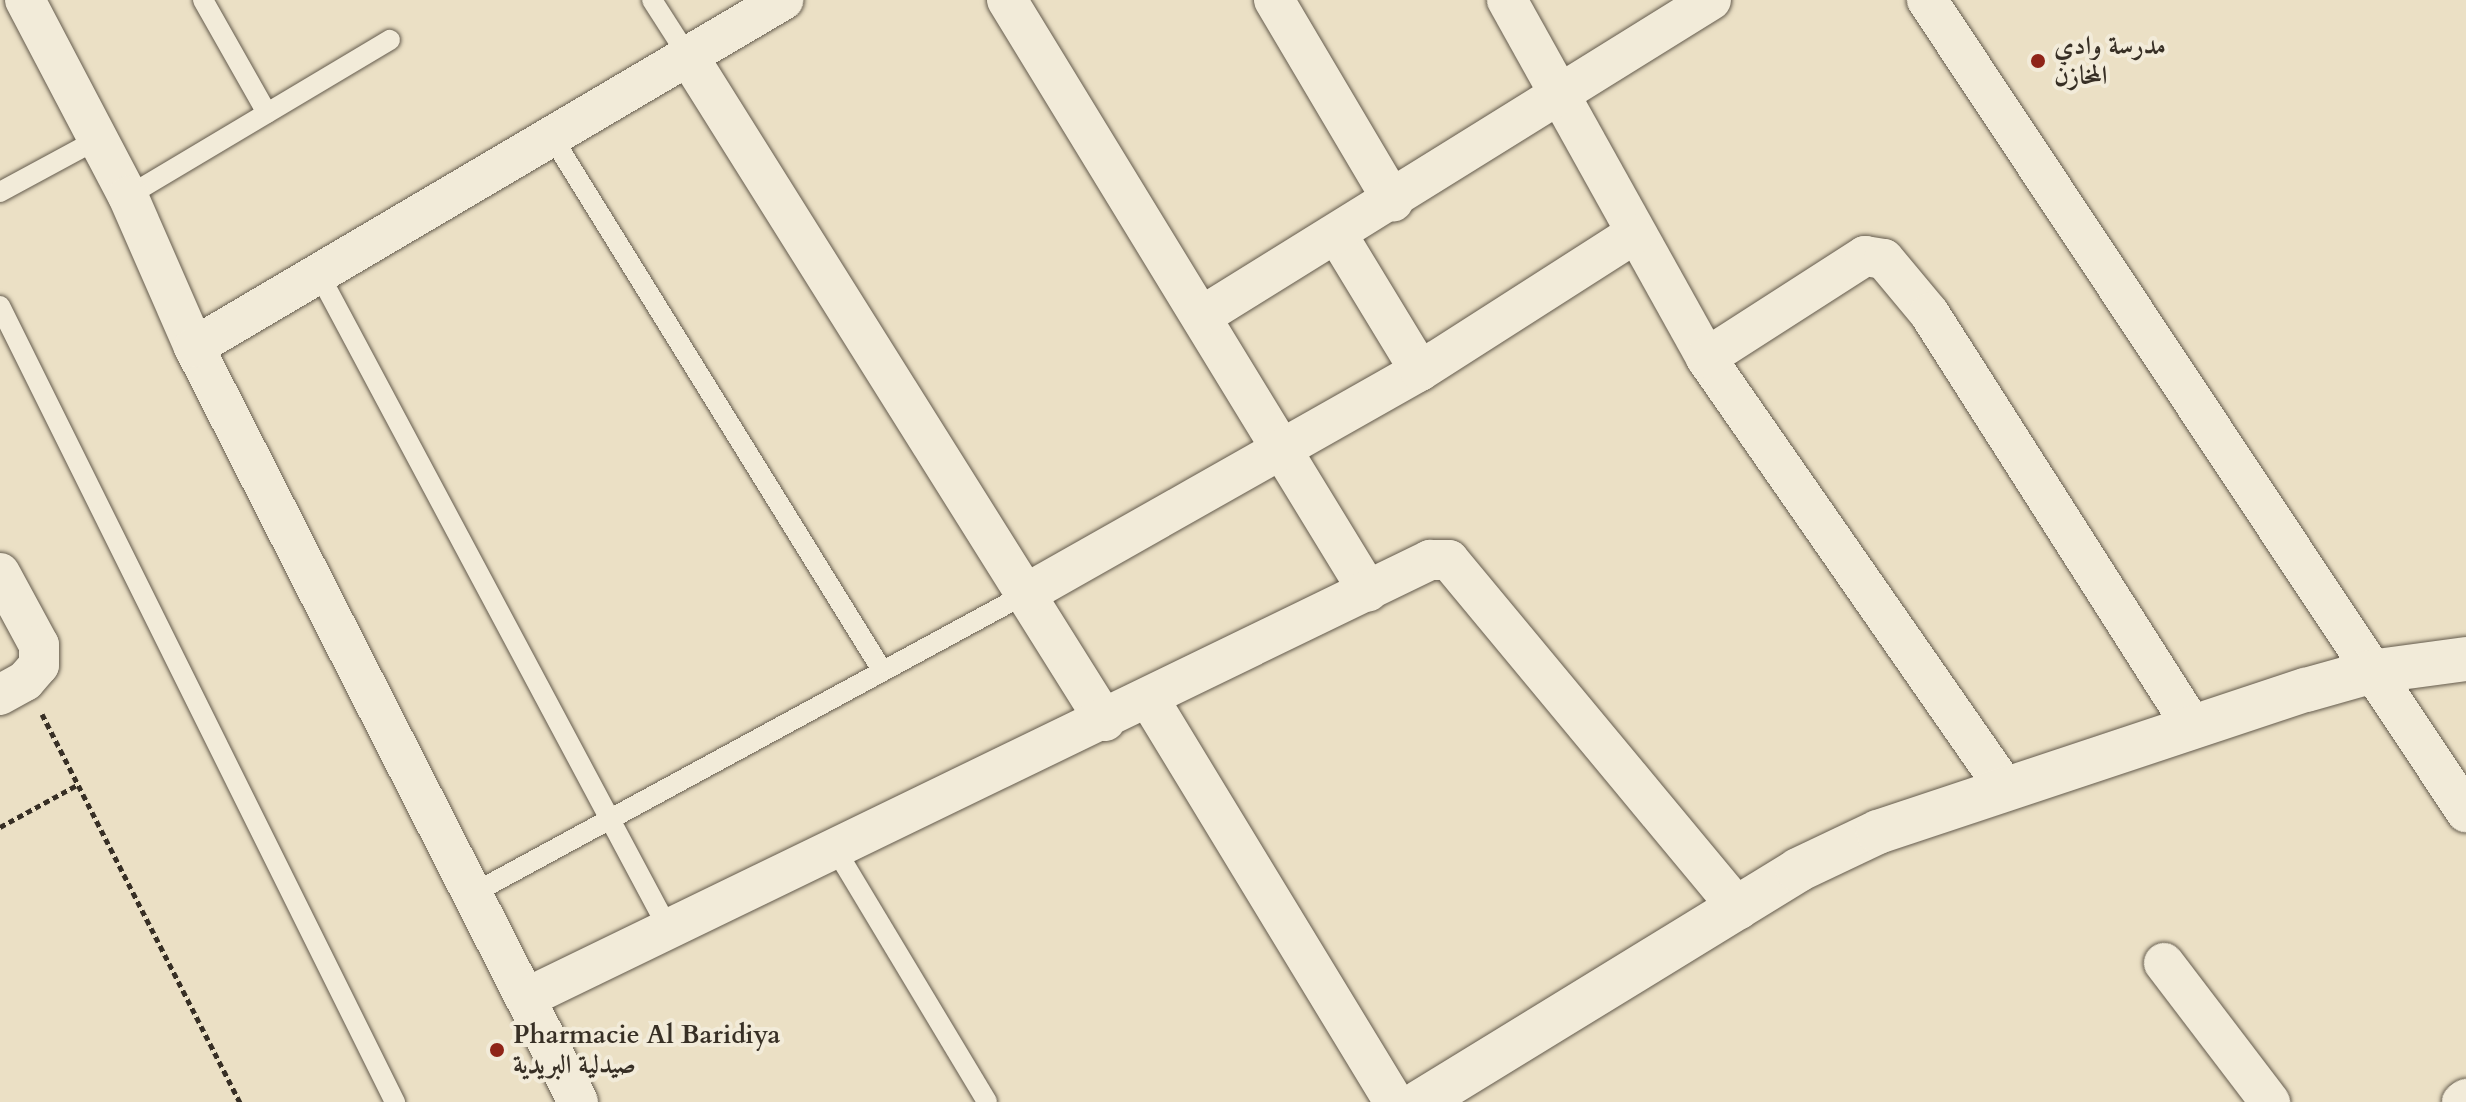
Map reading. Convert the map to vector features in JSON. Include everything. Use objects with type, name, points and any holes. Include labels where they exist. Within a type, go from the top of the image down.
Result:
[{"type":"street","points":[[25,0],[128,196],[194,347],[578,1102]]},
{"type":"street","points":[[194,347],[320,276],[783,0]]},
{"type":"street","points":[[1007,0],[1368,591]]},
{"type":"street","points":[[1274,0],[1393,201]]},
{"type":"street","points":[[1507,0],[1634,234],[1706,358],[2005,788]]},
{"type":"street","points":[[1927,0],[2370,672],[2466,812]]},
{"type":"street","points":[[1202,316],[1338,236],[1560,96],[1694,4]]},
{"type":"street","points":[[688,56],[1029,592],[1105,721]]},
{"type":"street","points":[[1029,592],[1282,452],[1420,371],[1634,234]]},
{"type":"street","points":[[1338,236],[1420,371]]},
{"type":"street","points":[[1706,358],[1865,256],[1884,259],[1929,313],[2193,728]]},
{"type":"street","points":[[526,998],[834,847],[1105,721],[1430,560],[1449,560],[1739,909]]},
{"type":"street","points":[[0,573],[39,645],[39,665],[13,688]]},
{"type":"street","points":[[1420,1102],[1798,870],[1878,832],[2005,788],[2370,672],[2466,659]]},
{"type":"street","points":[[1149,699],[1394,1102]]},
{"type":"street","points":[[2164,963],[2270,1102]]},
{"type":"lane","points":[[203,0],[267,113]]},
{"type":"lane","points":[[652,0],[688,56]]},
{"type":"lane","points":[[128,196],[390,40]]},
{"type":"lane","points":[[552,137],[882,670]]},
{"type":"lane","points":[[0,192],[98,139]]},
{"type":"lane","points":[[320,276],[668,928]]},
{"type":"lane","points":[[0,306],[395,1102]]},
{"type":"lane","points":[[472,894],[1029,592]]},
{"type":"lane","points":[[834,847],[987,1102]]},
{"type":"path","points":[[13,688],[77,785],[240,1102]]},
{"type":"path","points":[[0,827],[77,785]]},
{"type":"place","name":"مدرسة وادي المخازن","points":[[2038,61]]},
{"type":"place","name":"Pharmacie Al Baridiya صيدلية البريدية","points":[[497,1050]]}]
